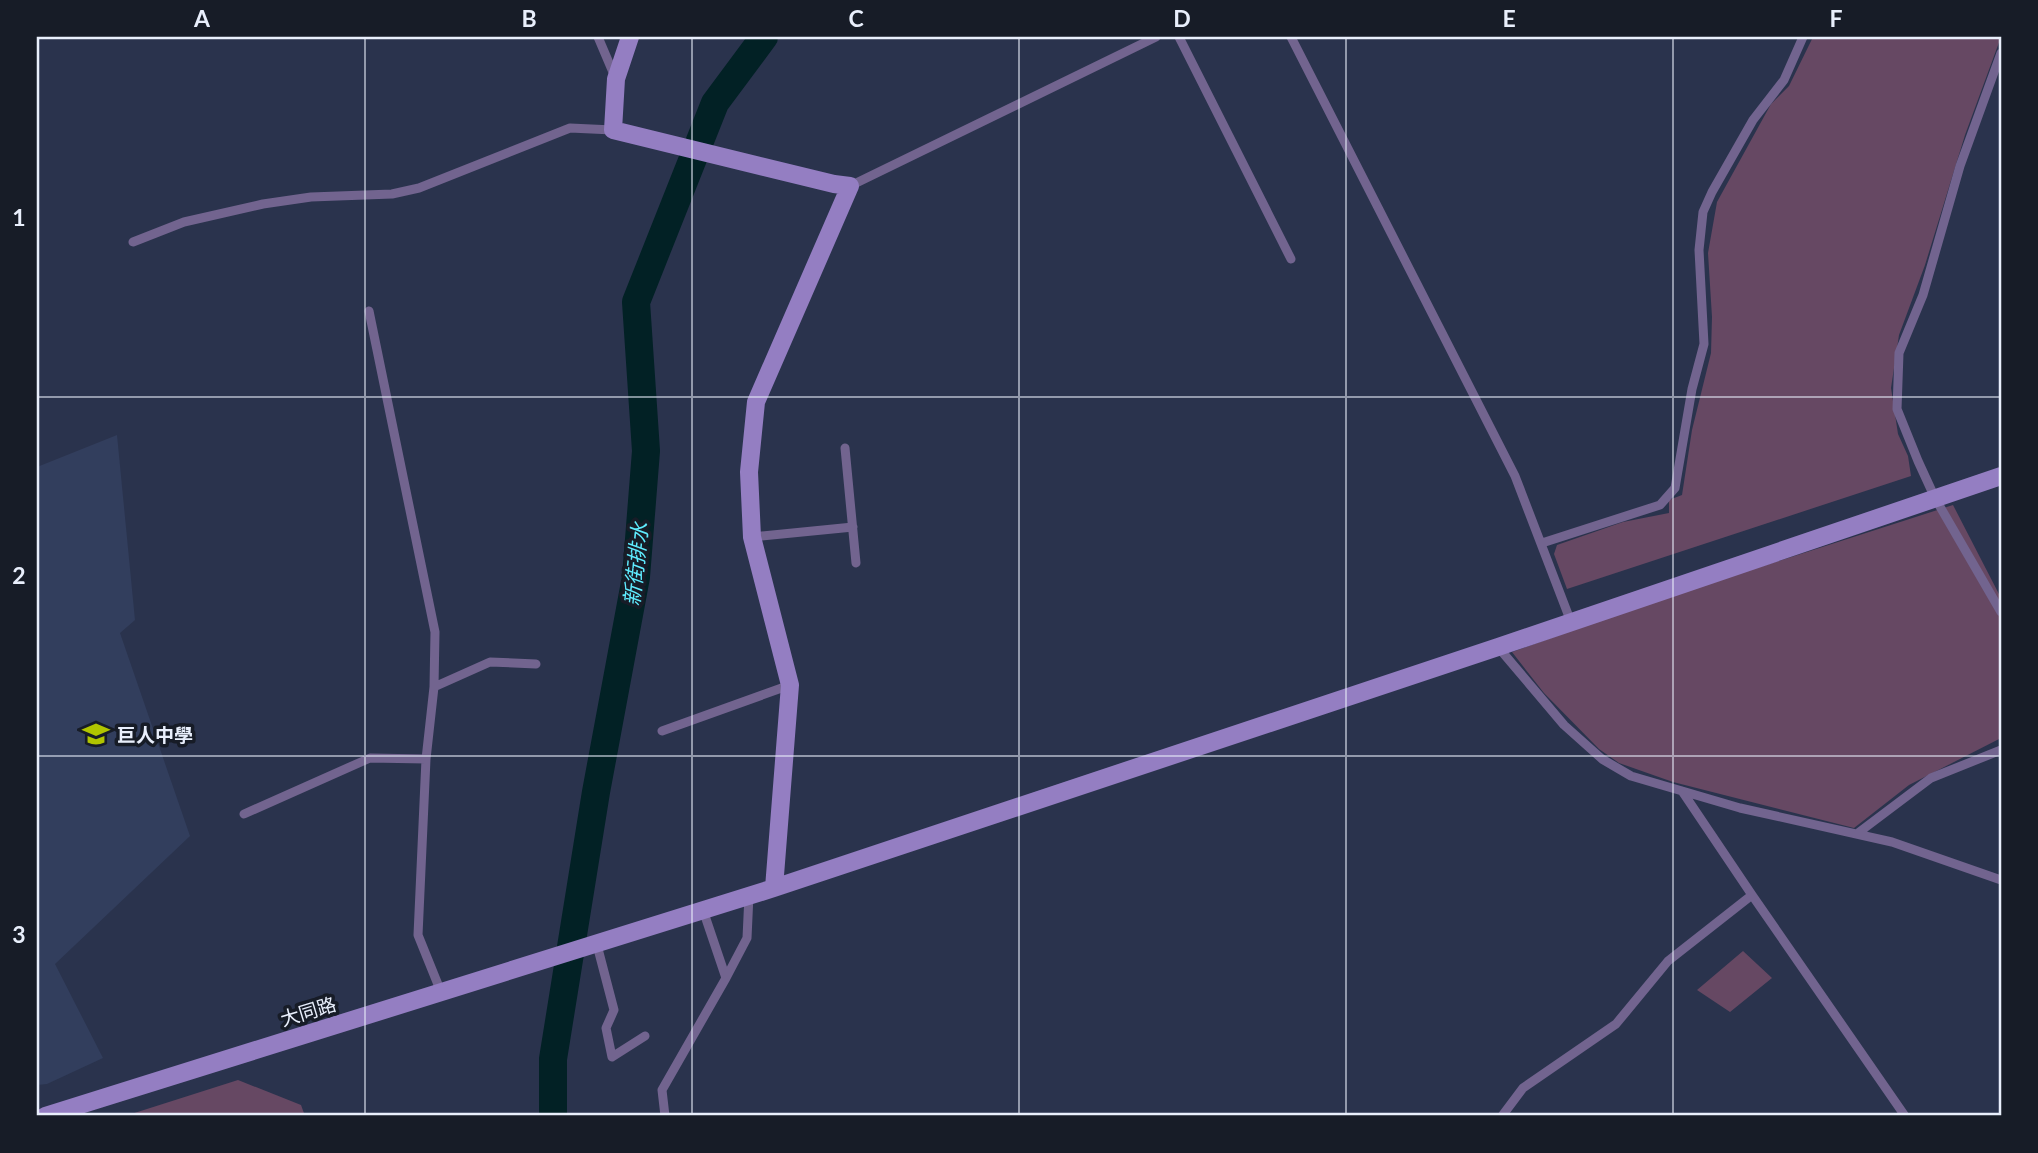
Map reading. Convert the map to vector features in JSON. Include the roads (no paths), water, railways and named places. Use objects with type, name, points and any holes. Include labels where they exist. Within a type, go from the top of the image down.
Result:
[{"type":"street","points":[[630,37],[616,79],[613,130],[850,186],[756,402],[748,472],[752,537],[790,685],[774,888]]},
{"type":"street","name":"大同路","points":[[44,1116],[774,888],[2001,476]]},
{"type":"lane","points":[[598,37],[616,79]]},
{"type":"lane","points":[[850,186],[1156,37]]},
{"type":"lane","points":[[1179,37],[1291,259]]},
{"type":"lane","points":[[1291,37],[1515,476],[1571,622]]},
{"type":"lane","points":[[1542,543],[1660,505],[1675,488],[1692,389],[1704,344],[1699,250],[1703,212],[1753,120],[1784,80],[1803,37]]},
{"type":"lane","points":[[2001,54],[1960,166],[1923,295],[1899,353],[1897,409],[1935,498],[2001,612]]},
{"type":"lane","points":[[133,243],[184,222],[263,204],[311,197],[392,194],[419,188],[570,128],[613,130]]},
{"type":"lane","points":[[369,311],[435,632],[418,935],[441,992]]},
{"type":"lane","points":[[845,448],[856,563]]},
{"type":"lane","points":[[752,537],[853,527]]},
{"type":"lane","points":[[1498,647],[1564,724],[1602,759],[1631,776],[1740,808],[1892,842],[2001,880]]},
{"type":"lane","points":[[434,687],[490,662],[536,664]]},
{"type":"lane","points":[[662,731],[790,685]]},
{"type":"lane","points":[[1858,833],[1931,778],[2001,750]]},
{"type":"lane","points":[[244,814],[370,758],[426,759]]},
{"type":"lane","points":[[1682,791],[1905,1116]]},
{"type":"lane","points":[[664,1116],[662,1090],[747,938],[749,895]]},
{"type":"lane","points":[[1502,1116],[1523,1088],[1616,1024],[1668,961],[1752,895]]},
{"type":"lane","points":[[703,910],[726,978]]},
{"type":"lane","points":[[591,946],[614,1010],[606,1028],[612,1057],[645,1036]]},
{"type":"lane","points":[[37,1107],[44,1116]]},
{"type":"waterway","name":"新街排水","points":[[553,1116],[553,1059],[596,792],[636,577],[646,451],[636,302],[715,103],[764,37]]},
{"type":"place","name":"巨人中學","points":[[96,734]]}]
